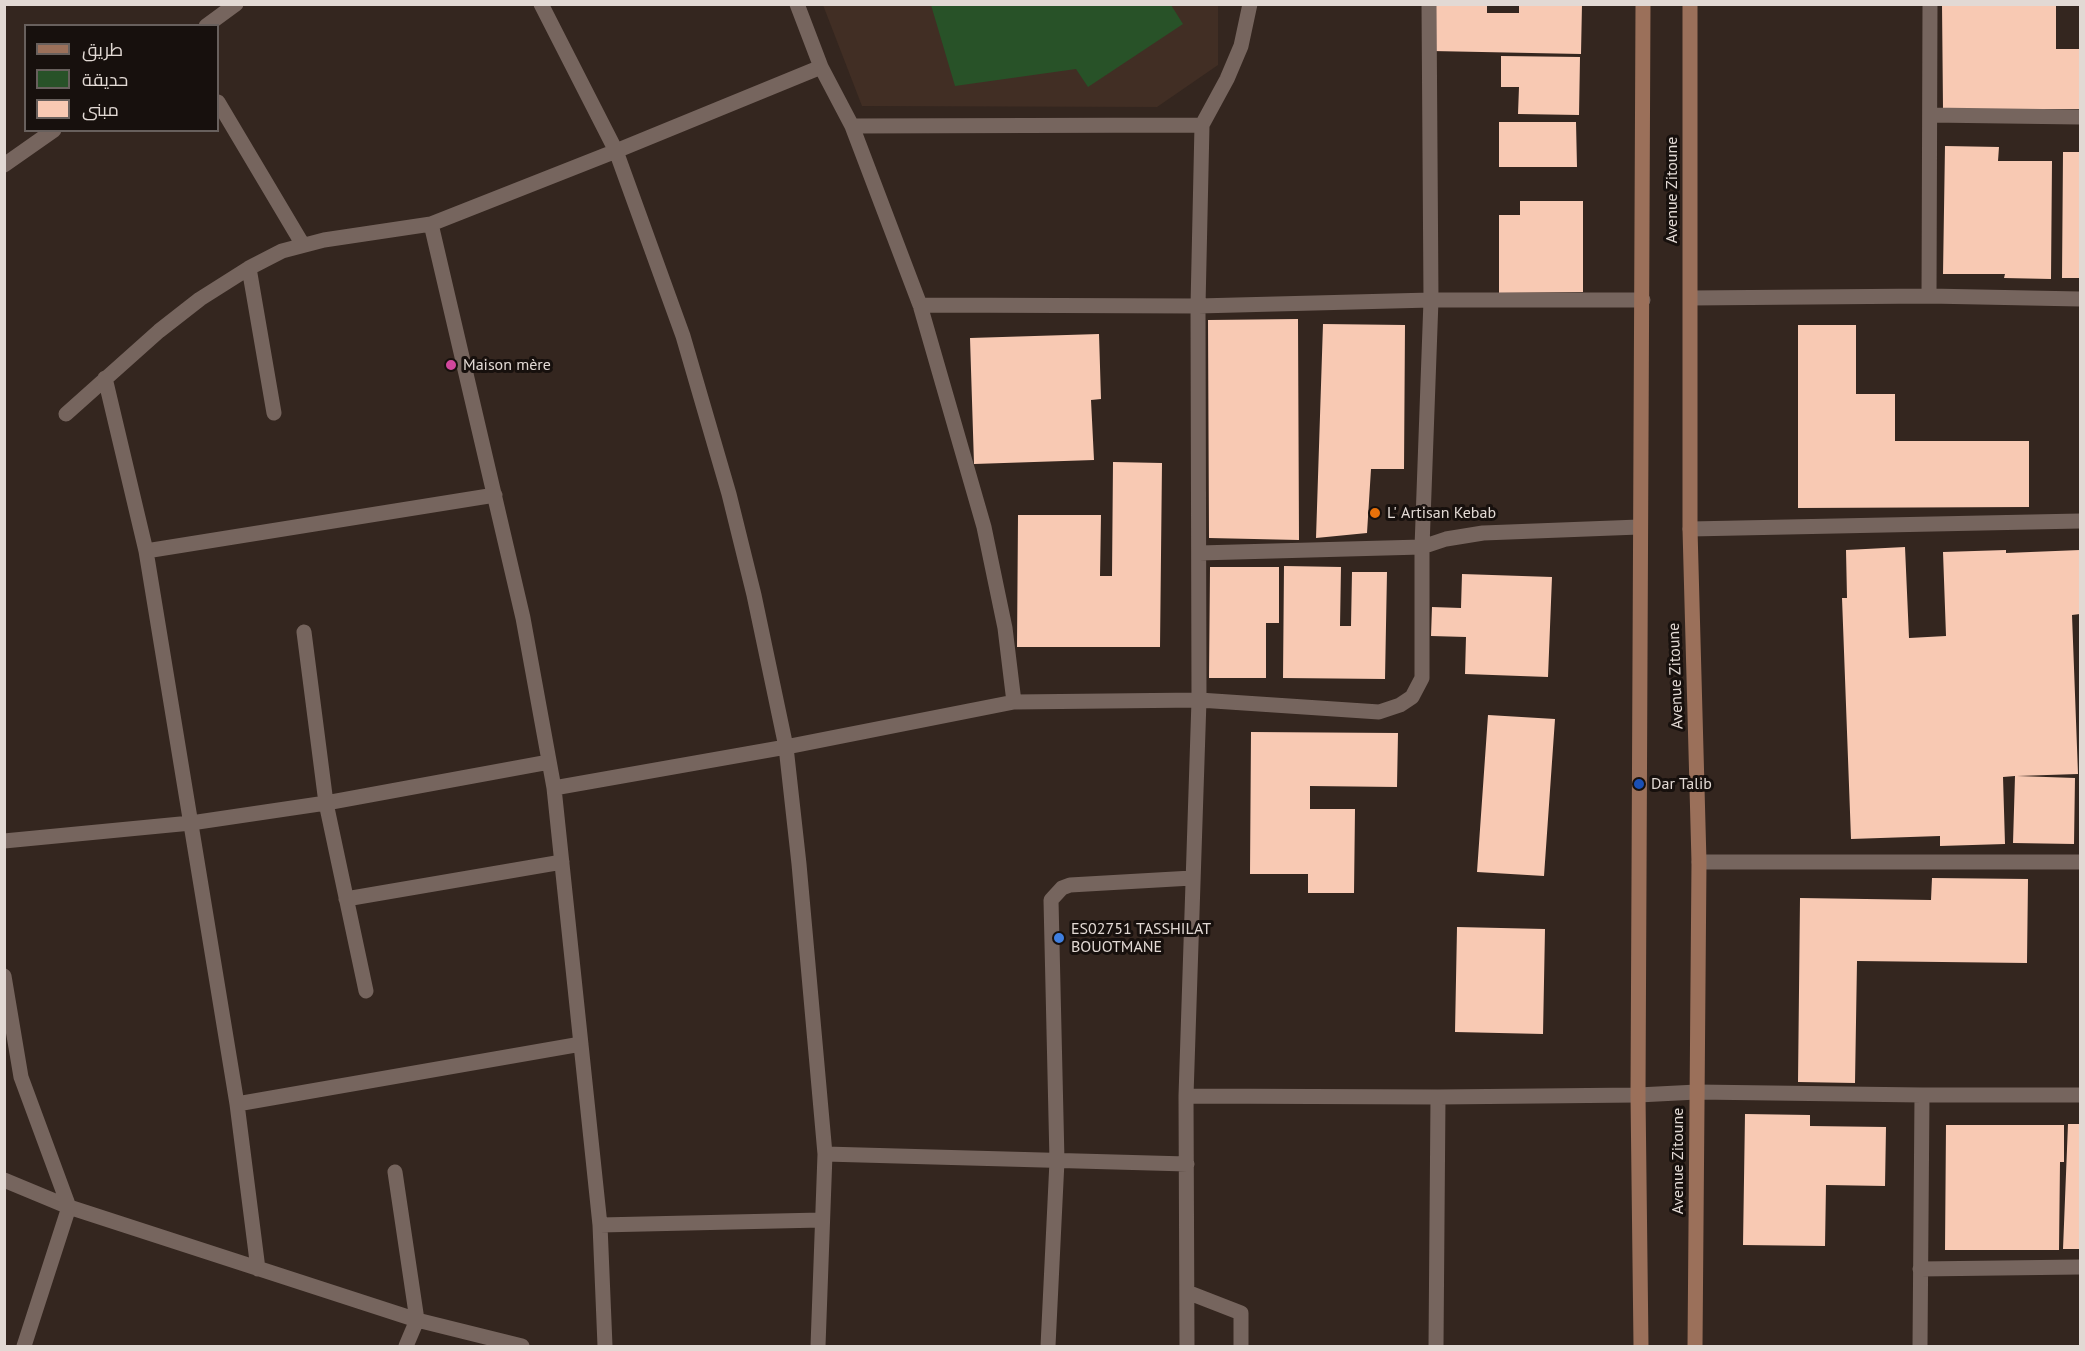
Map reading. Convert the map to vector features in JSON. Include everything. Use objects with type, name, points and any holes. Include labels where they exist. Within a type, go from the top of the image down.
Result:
[{"type":"main road","name":"Avenue Zitoune","points":[[1641,1347],[1638,1095],[1643,4]]},
{"type":"main road","name":"Avenue Zitoune","points":[[1690,4],[1690,529],[1699,862],[1695,1347]]},
{"type":"street","points":[[209,24],[236,4]]},
{"type":"street","points":[[541,4],[616,152],[687,347],[729,494],[754,595],[786,747],[825,1154],[818,1347]]},
{"type":"street","points":[[797,4],[821,67],[852,126],[920,305],[984,527],[1005,628],[1014,702]]},
{"type":"street","points":[[1187,1347],[1186,1096],[1199,699],[1198,306],[1202,125],[1227,79],[1241,46],[1250,4]]},
{"type":"street","points":[[554,788],[786,747],[1014,702],[1199,699],[1379,712],[1400,705],[1412,696],[1422,678],[1422,547],[1431,300],[1429,4]]},
{"type":"street","points":[[1929,296],[1930,4]]},
{"type":"street","points":[[66,414],[105,378],[200,299],[282,250],[358,234],[430,224],[616,152],[821,67]]},
{"type":"street","points":[[219,104],[303,245]]},
{"type":"street","points":[[1930,115],[2080,117]]},
{"type":"street","points":[[852,126],[1202,125]]},
{"type":"street","points":[[4,165],[51,132]]},
{"type":"street","points":[[430,224],[523,618],[554,788],[600,1225],[605,1347]]},
{"type":"street","points":[[249,268],[274,413]]},
{"type":"street","points":[[1690,298],[1929,296],[2080,299]]},
{"type":"street","points":[[920,305],[1198,306],[1431,300],[1643,300]]},
{"type":"street","points":[[105,378],[146,551],[237,1104],[258,1269]]},
{"type":"street","points":[[146,551],[495,495]]},
{"type":"street","points":[[1690,529],[2080,521]]},
{"type":"street","points":[[1199,553],[1422,547],[1446,539],[1483,533],[1639,527]]},
{"type":"street","points":[[304,632],[326,803],[366,991]]},
{"type":"street","points":[[4,841],[191,823],[326,803],[549,762]]},
{"type":"street","points":[[346,899],[562,862]]},
{"type":"street","points":[[1699,862],[2080,862]]},
{"type":"street","points":[[1048,1347],[1057,1161],[1051,900],[1062,888],[1070,885],[1192,879]]},
{"type":"street","points":[[4,976],[21,1077],[69,1207],[24,1347]]},
{"type":"street","points":[[237,1104],[581,1044]]},
{"type":"street","points":[[1186,1096],[1438,1097],[1638,1095],[1697,1092],[2080,1095]]},
{"type":"street","points":[[1920,1347],[1922,1095]]},
{"type":"street","points":[[1436,1347],[1438,1097]]},
{"type":"street","points":[[825,1154],[1187,1164]]},
{"type":"street","points":[[395,1173],[417,1320],[406,1347]]},
{"type":"street","points":[[4,1180],[69,1207],[258,1269],[417,1320],[522,1347]]},
{"type":"street","points":[[600,1225],[821,1220]]},
{"type":"street","points":[[1920,1269],[2080,1267]]},
{"type":"street","points":[[1187,1292],[1240,1313],[1241,1347]]},
{"type":"shaded area","points":[[823,5],[1218,5],[1218,65],[1157,107],[862,106]]},
{"type":"green space","points":[[931,5],[1171,5],[1183,24],[1088,87],[1076,69],[955,86]]},
{"type":"building","points":[[1433,4],[1487,4],[1487,13],[1519,13],[1519,4],[1582,4],[1581,54],[1432,51]]},
{"type":"building","points":[[1942,4],[2056,4],[2056,49],[2080,49],[2080,109],[1943,109]]},
{"type":"building","points":[[1501,56],[1580,57],[1579,115],[1518,114],[1519,87],[1501,87]]},
{"type":"building","points":[[1499,122],[1576,122],[1577,167],[1499,167]]},
{"type":"building","points":[[1945,146],[1999,147],[1998,161],[2052,161],[2051,279],[2004,278],[2005,274],[1943,274]]},
{"type":"building","points":[[2063,152],[2080,152],[2080,278],[2062,278]]},
{"type":"building","points":[[1520,201],[1583,201],[1583,292],[1499,293],[1499,215],[1520,215]]},
{"type":"building","points":[[1298,319],[1299,540],[1209,538],[1208,320]]},
{"type":"building","points":[[1323,324],[1405,325],[1404,469],[1371,469],[1367,533],[1316,538]]},
{"type":"building","points":[[1798,325],[1856,325],[1856,394],[1895,394],[1895,441],[2029,441],[2029,507],[1798,508]]},
{"type":"building","points":[[1099,334],[1101,399],[1091,400],[1094,460],[974,464],[970,338]]},
{"type":"building","points":[[1113,462],[1162,463],[1160,647],[1017,647],[1018,515],[1101,515],[1100,576],[1112,576]]},
{"type":"building","points":[[1905,547],[1909,638],[1946,636],[1943,552],[2006,550],[2006,553],[2080,550],[2080,614],[2072,615],[2078,774],[2017,776],[2075,778],[2074,844],[2013,843],[2015,776],[2003,777],[2005,844],[1940,846],[1940,836],[1851,839],[1842,598],[1847,598],[1846,550]]},
{"type":"building","points":[[1284,566],[1341,567],[1340,626],[1351,626],[1352,572],[1387,572],[1385,679],[1283,678]]},
{"type":"building","points":[[1210,567],[1279,567],[1279,623],[1266,623],[1266,678],[1209,678]]},
{"type":"building","points":[[1462,574],[1552,577],[1548,677],[1465,674],[1466,637],[1431,636],[1432,607],[1461,608]]},
{"type":"building","points":[[1488,715],[1555,719],[1544,876],[1477,872]]},
{"type":"building","points":[[1251,732],[1398,733],[1397,787],[1310,786],[1310,809],[1355,809],[1354,893],[1308,893],[1308,874],[1250,874]]},
{"type":"building","points":[[1932,878],[2028,879],[2027,963],[1857,961],[1855,1083],[1798,1082],[1800,898],[1931,900]]},
{"type":"building","points":[[1457,927],[1545,929],[1543,1034],[1455,1032]]},
{"type":"building","points":[[1745,1114],[1810,1115],[1810,1126],[1886,1127],[1885,1186],[1826,1185],[1825,1246],[1743,1245]]},
{"type":"building","points":[[2068,1124],[2080,1124],[2080,1249],[2063,1249]]},
{"type":"building","points":[[1946,1125],[2064,1125],[2064,1162],[2060,1162],[2059,1250],[1945,1250]]},
{"type":"place","name":"Maison mère","points":[[451,365]]},
{"type":"place","name":"L' Artisan Kebab","points":[[1375,513]]},
{"type":"place","name":"Dar Talib","points":[[1639,784]]},
{"type":"place","name":"ES02751 TASSHILAT BOUOTMANE","points":[[1059,938]]}]
